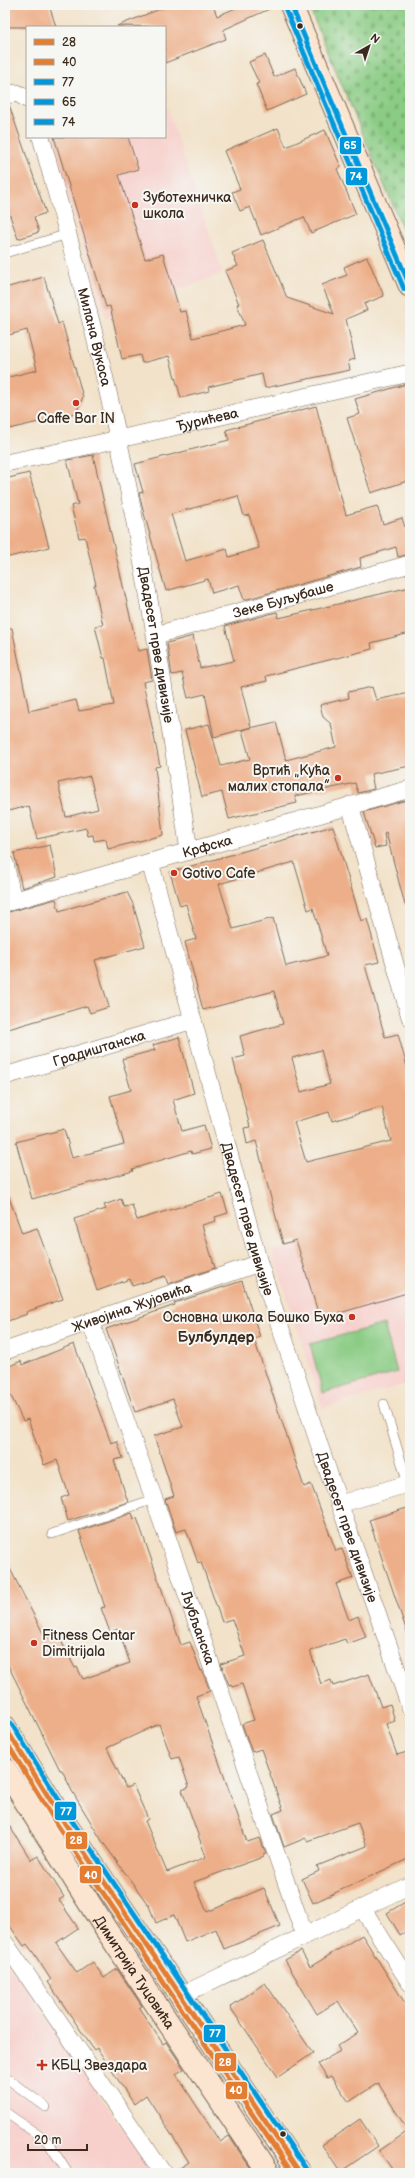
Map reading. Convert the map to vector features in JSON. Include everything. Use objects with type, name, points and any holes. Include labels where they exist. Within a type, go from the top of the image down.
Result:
[{"type":"main road","points":[[291,5],[410,286]]},
{"type":"main road","name":"Димитрија Туцовића","points":[[5,1727],[64,1822],[300,2173]]},
{"type":"main road","name":"Димитрија Туцовића","points":[[5,1769],[105,1928],[269,2173]]},
{"type":"street","points":[[5,95],[17,94],[25,98]]},
{"type":"street","name":"Милана Вукоса","points":[[41,138],[68,234],[118,440]]},
{"type":"street","name":"Ђурићева","points":[[5,463],[118,440],[249,408],[410,373]]},
{"type":"street","name":"Двадесет прве дивизије","points":[[118,440],[156,635],[189,851]]},
{"type":"street","name":"Зеке Буљубаше","points":[[156,635],[410,564]]},
{"type":"street","name":"Крфска","points":[[9,902],[410,789]]},
{"type":"street","points":[[350,805],[410,1017]]},
{"type":"street","name":"Двадесет прве дивизије","points":[[150,862],[259,1263],[410,1707]]},
{"type":"street","points":[[5,863],[9,902]]},
{"type":"street","name":"Градиштанска","points":[[5,1076],[193,1020]]},
{"type":"street","name":"Живојина Жујовића","points":[[5,1351],[259,1263]]},
{"type":"street","name":"Љубљанска","points":[[90,1321],[154,1499],[304,1934]]},
{"type":"street","points":[[340,1504],[409,1483]]},
{"type":"street","points":[[180,1996],[304,1934],[410,1885]]},
{"type":"street","points":[[362,1908],[410,1983]]},
{"type":"street","points":[[5,1943],[163,2173]]},
{"type":"lane","points":[[5,253],[68,234]]},
{"type":"lane","points":[[384,1404],[409,1483]]},
{"type":"lane","points":[[52,1534],[154,1499]]},
{"type":"lane","points":[[5,2077],[46,2107]]},
{"type":"lane","points":[[5,2112],[47,2141],[68,2173]]},
{"type":"shaded area","name":"Зуботехничка школа","points":[[166,105],[223,273],[106,318],[50,138],[166,138]]},
{"type":"shaded area","name":"Основна школа Бошко Буха","points":[[410,1213],[410,1383],[323,1408],[272,1251]]},
{"type":"shaded area","name":"КБЦ Звездара","points":[[5,1958],[153,2173],[5,2173]]},
{"type":"green space","points":[[308,5],[410,5],[410,246]]},
{"type":"green space","points":[[384,1324],[397,1372],[323,1393],[310,1344]]},
{"type":"building","points":[[5,5],[49,5],[56,26],[26,26],[5,27]]},
{"type":"building","points":[[170,5],[213,5],[217,16],[243,5],[278,5],[223,30],[226,39],[166,63],[166,26],[117,26]]},
{"type":"building","points":[[265,55],[274,77],[295,68],[306,94],[267,111],[256,84],[259,83],[249,62]]},
{"type":"building","points":[[5,105],[9,105],[46,213],[34,217],[39,232],[18,239],[5,201]]},
{"type":"building","points":[[278,128],[286,147],[325,130],[341,167],[337,169],[356,214],[311,233],[304,217],[261,235],[250,207],[240,211],[232,192],[240,189],[224,151]]},
{"type":"building","points":[[54,138],[128,138],[138,169],[119,175],[145,259],[163,254],[180,312],[186,311],[193,338],[245,325],[237,304],[239,304],[225,271],[238,266],[232,253],[263,240],[287,298],[334,314],[322,285],[347,275],[344,267],[367,257],[384,296],[364,304],[367,310],[346,319],[355,359],[348,361],[350,370],[265,388],[262,374],[208,387],[209,391],[181,398],[169,356],[142,363],[140,355],[122,359],[110,306],[106,307]]},
{"type":"building","points":[[44,277],[58,324],[62,322],[83,397],[76,413],[5,430],[5,378],[37,370],[27,330],[5,336],[5,288]]},
{"type":"building","points":[[410,383],[410,480],[371,493],[347,418],[360,414],[355,399]]},
{"type":"building","points":[[316,406],[346,515],[377,506],[383,524],[402,518],[410,544],[410,554],[398,557],[396,547],[360,558],[361,567],[244,600],[239,585],[212,593],[208,579],[166,591],[143,510],[139,493],[143,492],[135,464],[229,440],[226,430]],"holes":[[[238,496],[244,516],[249,515],[259,548],[229,557],[227,549],[185,561],[171,514]]]},
{"type":"building","points":[[93,455],[138,651],[147,649],[152,680],[143,682],[160,766],[155,767],[163,835],[108,849],[106,839],[94,841],[93,835],[88,836],[86,828],[37,839],[29,806],[8,811],[5,795],[5,628],[12,628],[29,711],[76,700],[79,711],[114,705],[105,658],[103,658],[95,626],[103,625],[94,585],[96,585],[85,537],[79,538],[71,506],[78,504],[67,460]],"holes":[[[90,776],[98,809],[66,817],[58,783]]]},
{"type":"building","points":[[29,473],[49,547],[5,558],[5,479]]},
{"type":"building","points":[[410,587],[410,633],[371,643],[372,649],[266,676],[267,681],[241,687],[251,727],[214,737],[205,694],[188,698],[182,673],[172,675],[167,643],[193,636],[200,668],[234,661],[225,626],[277,612],[279,618]]},
{"type":"building","points":[[372,687],[376,700],[410,693],[410,766],[371,774],[374,789],[358,793],[355,783],[295,796],[297,803],[229,819],[222,792],[202,797],[185,730],[209,724],[221,766],[250,759],[242,730],[276,722],[286,760],[336,747],[331,724],[323,717],[320,705],[349,698],[348,692]]},
{"type":"building","points":[[410,799],[410,905],[405,905],[386,833],[384,834],[386,846],[375,848],[364,812]]},
{"type":"building","points":[[333,826],[361,921],[367,919],[379,962],[365,965],[385,1037],[398,1034],[410,1078],[410,1292],[320,1319],[296,1240],[283,1244],[256,1141],[247,1144],[244,1128],[250,1127],[233,1059],[245,1056],[240,1036],[283,1024],[274,991],[203,1010],[185,942],[196,939],[186,904],[180,906],[170,872]],"holes":[[[294,862],[308,910],[313,908],[327,956],[286,966],[273,918],[233,929],[219,884]],[[321,1050],[330,1084],[301,1092],[292,1058]],[[382,1107],[391,1141],[306,1162],[294,1122],[329,1112],[332,1121]]]},
{"type":"building","points":[[50,845],[57,877],[22,888],[14,853]]},
{"type":"building","points":[[127,892],[133,904],[145,946],[95,960],[109,1007],[90,1013],[87,1006],[5,1030],[5,913],[56,899],[59,911]]},
{"type":"building","points":[[179,1037],[194,1093],[173,1100],[182,1131],[204,1125],[211,1149],[192,1154],[191,1151],[132,1169],[133,1171],[32,1199],[16,1142],[64,1129],[72,1158],[124,1144],[110,1096],[131,1090],[122,1059],[155,1050],[153,1045]]},
{"type":"building","points":[[7,1192],[22,1233],[37,1228],[63,1299],[26,1312],[27,1314],[5,1322],[5,1193]]},
{"type":"building","points":[[222,1194],[228,1213],[215,1217],[216,1221],[202,1225],[215,1268],[168,1284],[165,1276],[132,1286],[130,1279],[97,1291],[74,1219],[106,1209],[104,1205],[121,1199],[124,1207],[132,1205],[137,1220]]},
{"type":"building","points":[[242,1281],[260,1337],[254,1339],[304,1487],[311,1484],[336,1551],[342,1549],[353,1578],[336,1584],[349,1620],[358,1616],[366,1637],[347,1644],[345,1639],[310,1651],[321,1684],[331,1680],[333,1686],[369,1674],[381,1707],[390,1704],[395,1721],[386,1724],[397,1755],[407,1752],[410,1762],[410,1858],[313,1903],[302,1879],[319,1871],[317,1866],[367,1846],[358,1823],[307,1841],[306,1838],[284,1847],[273,1814],[283,1810],[261,1749],[252,1752],[242,1724],[254,1720],[242,1684],[232,1687],[231,1684],[229,1685],[221,1664],[245,1656],[232,1619],[222,1622],[201,1562],[198,1563],[186,1529],[176,1532],[165,1499],[174,1496],[154,1436],[183,1427],[173,1399],[135,1412],[106,1329],[175,1305],[174,1303]]},
{"type":"building","points":[[74,1344],[111,1443],[117,1441],[123,1458],[114,1460],[128,1502],[68,1521],[61,1498],[69,1495],[57,1460],[44,1465],[28,1419],[23,1421],[11,1396],[5,1399],[5,1368],[21,1361],[22,1365]]},
{"type":"building","points":[[410,1507],[410,1634],[408,1635],[369,1520]]},
{"type":"building","points":[[132,1513],[134,1519],[137,1518],[181,1645],[190,1642],[210,1691],[196,1696],[247,1842],[260,1838],[266,1854],[263,1855],[263,1857],[194,1882],[207,1912],[264,1888],[280,1926],[224,1949],[216,1929],[185,1942],[174,1915],[156,1923],[149,1906],[102,1841],[72,1791],[62,1770],[60,1770],[5,1659],[5,1559],[46,1639],[57,1633],[75,1668],[77,1667],[83,1679],[130,1663],[118,1629],[110,1632],[101,1608],[105,1607],[79,1531]],"holes":[[[159,1724],[172,1759],[179,1757],[189,1787],[182,1790],[206,1857],[167,1872],[145,1821],[148,1819],[133,1785],[126,1788],[107,1748]]]},
{"type":"building","points":[[5,1819],[31,1860],[38,1856],[64,1897],[59,1900],[78,1928],[56,1943],[77,1973],[93,1962],[104,1978],[117,1969],[142,2006],[139,2008],[163,2044],[166,2042],[184,2069],[176,2074],[220,2142],[229,2136],[254,2173],[173,2173],[189,2162],[146,2095],[134,2104],[97,2048],[94,2050],[48,1982],[51,1980],[35,1955],[27,1944],[24,1946],[5,1919]]},
{"type":"building","points":[[410,1899],[410,1929],[400,1935],[387,1913]]},
{"type":"building","points":[[362,1935],[410,2011],[410,2165],[398,2173],[395,2173],[379,2151],[408,2131],[378,2083],[349,2102],[331,2076],[327,2078],[318,2064],[340,2051],[337,2046],[358,2033],[338,2001],[317,2014],[285,1960],[301,1951],[310,1967]]},
{"type":"building","points":[[265,1983],[313,2053],[278,2077],[230,2007]]},
{"type":"building","points":[[360,2119],[378,2146],[340,2172],[322,2145]]},
{"type":"transit line","name":"65","points":[[291,5],[410,286]]},
{"type":"transit line","name":"74","points":[[285,8],[404,289]]},
{"type":"transit line","name":"77","points":[[11,1723],[70,1818],[306,2169]]},
{"type":"transit line","name":"28","points":[[5,1727],[64,1822],[300,2173]]},
{"type":"transit line","name":"40","points":[[5,1740],[58,1826],[292,2173]]},
{"type":"place","name":"Зуботехничка школа","points":[[135,205]]},
{"type":"place","name":"Caffe Bar IN","points":[[76,403]]},
{"type":"place","name":"Вртић „Кућа малих стопала”","points":[[338,778]]},
{"type":"place","name":"Gotivo Cafe","points":[[174,873]]},
{"type":"place","name":"Основна школа Бошко Буха","points":[[352,1317]]},
{"type":"place","name":"Fitness Centar Dimitrijala","points":[[34,1643]]},
{"type":"place","name":"КБЦ Звездара","points":[[42,2065]]},
{"type":"district","name":"Булбулдер","points":[[216,1337]]}]
